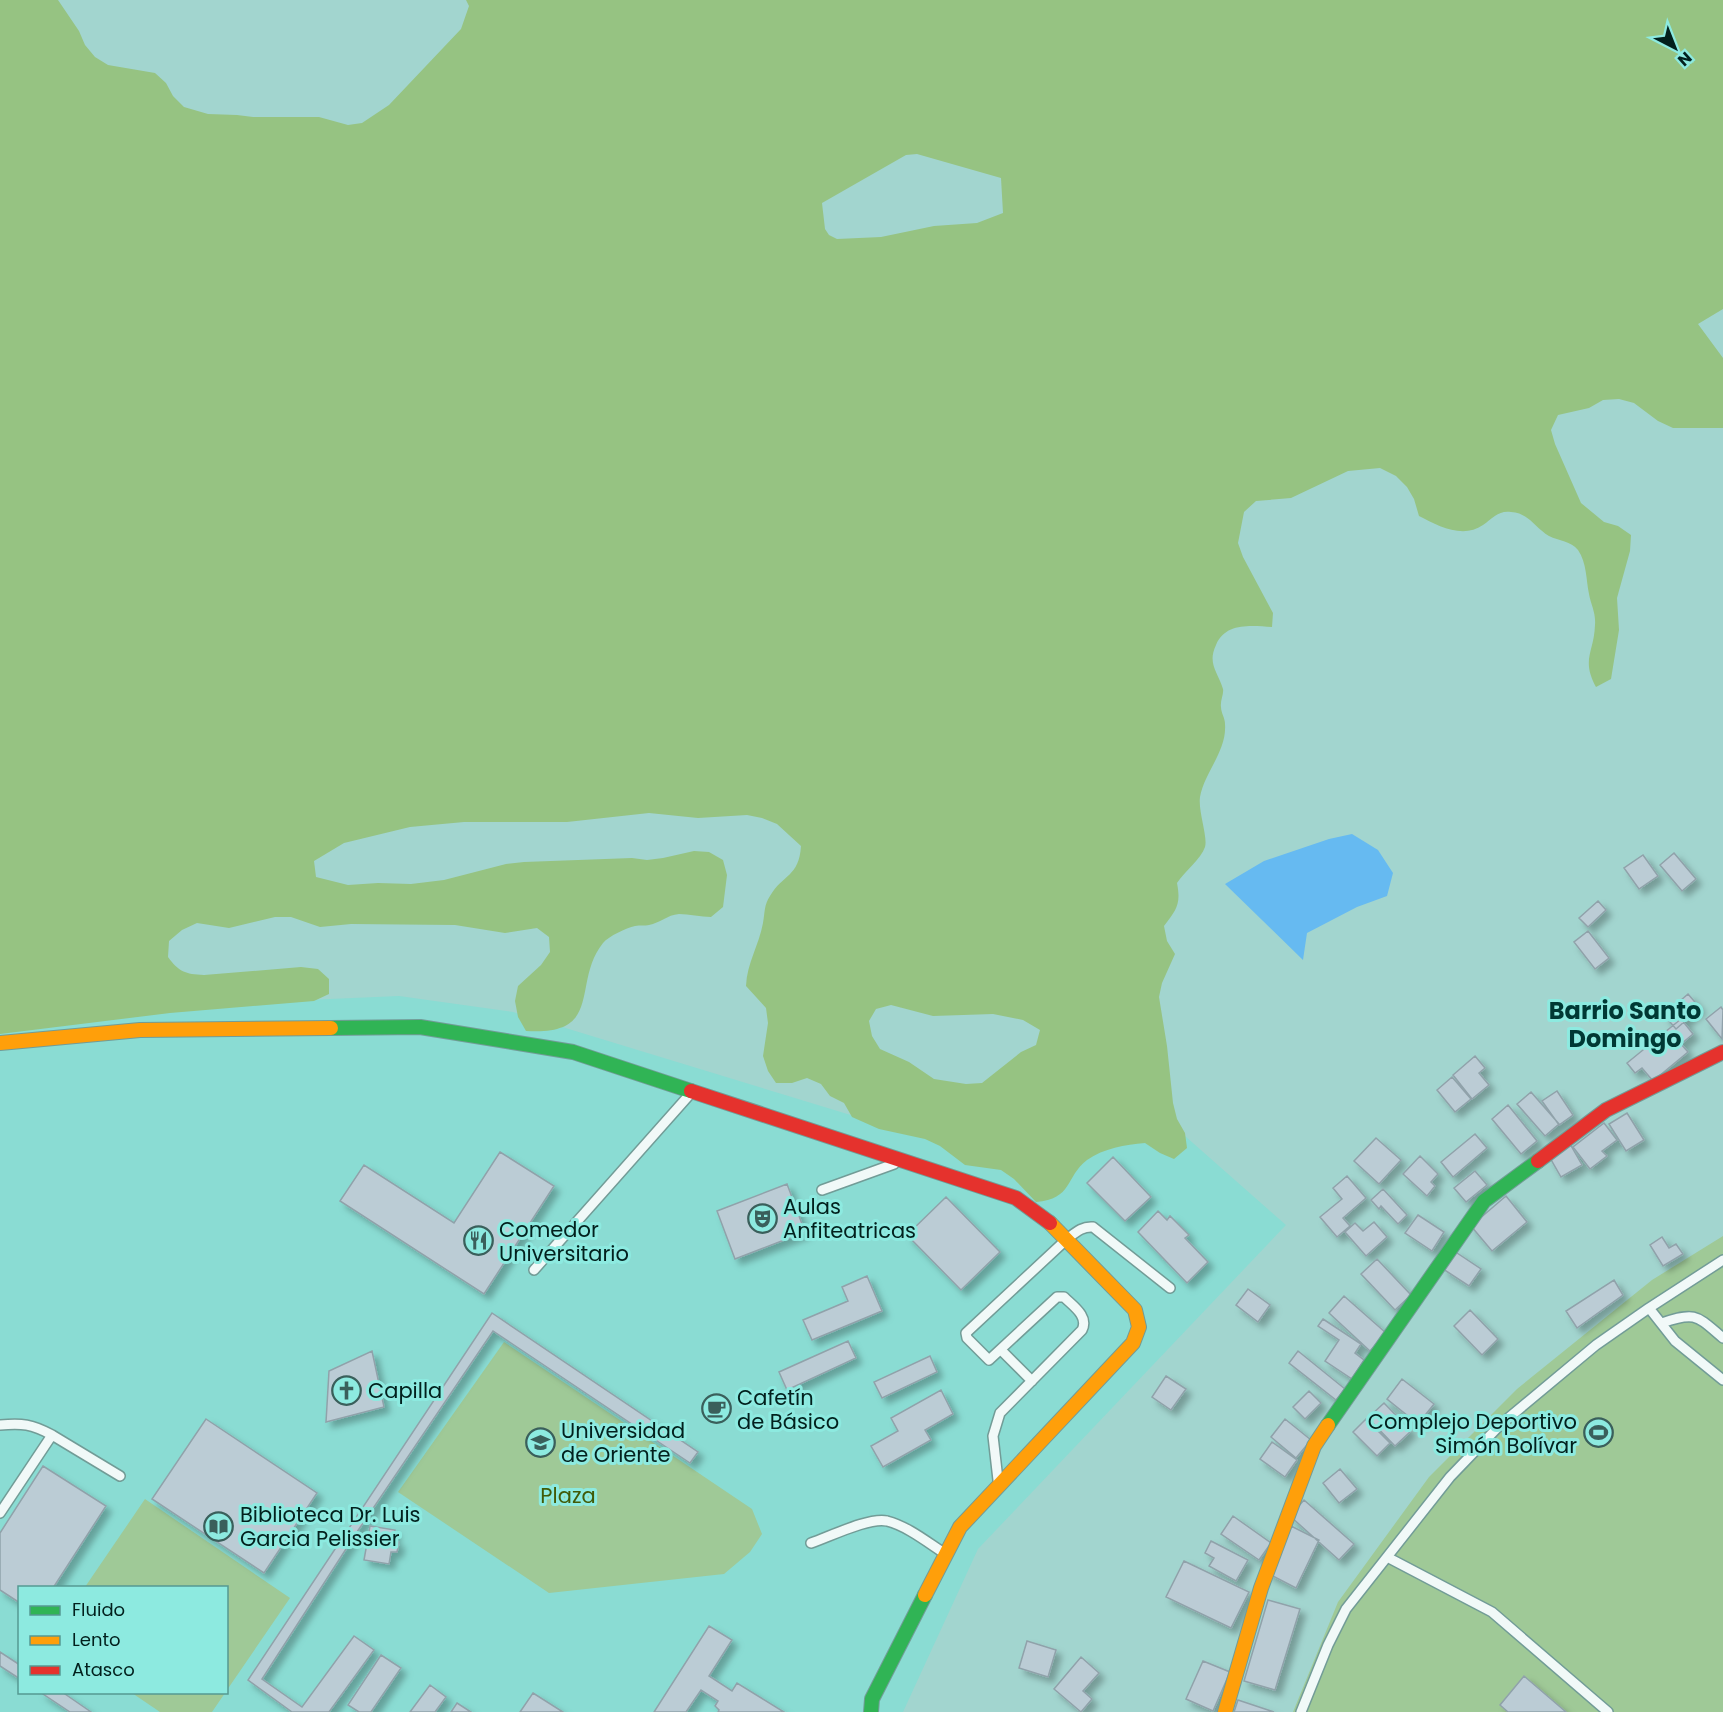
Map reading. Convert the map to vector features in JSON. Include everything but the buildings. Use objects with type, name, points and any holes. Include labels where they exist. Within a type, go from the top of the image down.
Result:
[{"type":"street","points":[[0,1043],[140,1030],[420,1027],[573,1052],[1016,1198],[1040,1214],[1135,1310],[1139,1327],[1133,1343],[960,1527],[872,1699],[871,1712]]},
{"type":"street","points":[[1225,1712],[1261,1588],[1314,1446],[1484,1202],[1606,1110],[1723,1052]]},
{"type":"lane","points":[[534,1270],[693,1091]]},
{"type":"lane","points":[[822,1190],[902,1161]]},
{"type":"lane","points":[[999,1485],[993,1436],[1000,1413],[1082,1330],[1085,1324],[1084,1318],[1064,1297],[1057,1297],[992,1359],[986,1359],[967,1338],[966,1333],[1067,1239],[1082,1228],[1093,1227],[1170,1288]]},
{"type":"lane","points":[[1301,1712],[1328,1645],[1346,1609],[1450,1477],[1500,1425],[1596,1345],[1648,1308],[1723,1260]]},
{"type":"lane","points":[[1648,1308],[1675,1341],[1723,1380]]},
{"type":"lane","points":[[1662,1323],[1678,1317],[1695,1316],[1723,1338]]},
{"type":"lane","points":[[1001,1350],[1032,1381]]},
{"type":"lane","points":[[0,1425],[17,1423],[34,1425],[120,1476]]},
{"type":"lane","points":[[0,1513],[52,1435]]},
{"type":"lane","points":[[811,1543],[868,1523],[884,1521],[898,1525],[946,1554]]},
{"type":"lane","points":[[1387,1557],[1492,1612],[1608,1712]]},
{"type":"shaded area","points":[[1352,834],[1378,850],[1393,873],[1387,896],[1357,907],[1307,933],[1303,960],[1225,884],[1264,861],[1329,839]]},
{"type":"shaded area","name":"Universidad de Oriente","points":[[399,996],[513,1012],[1044,1174],[1134,1091],[1286,1225],[978,1549],[903,1712],[0,1712],[0,1016]]},
{"type":"green space","points":[[0,0],[58,0],[79,31],[85,45],[95,57],[108,65],[155,73],[166,83],[173,96],[184,107],[208,114],[319,117],[348,125],[362,123],[389,105],[461,29],[469,6],[466,0],[1723,0],[1723,309],[1698,324],[1723,358],[1723,428],[1673,428],[1658,421],[1634,403],[1619,399],[1603,400],[1589,408],[1558,415],[1551,430],[1581,503],[1604,522],[1618,526],[1631,535],[1630,551],[1617,598],[1619,630],[1611,679],[1596,687],[1589,669],[1595,621],[1581,555],[1572,545],[1544,533],[1523,515],[1503,512],[1475,529],[1451,530],[1419,516],[1414,499],[1407,487],[1396,476],[1380,468],[1348,471],[1291,498],[1256,501],[1244,512],[1238,543],[1273,613],[1272,627],[1248,626],[1226,632],[1220,638],[1214,652],[1214,668],[1223,689],[1221,705],[1225,734],[1200,797],[1206,843],[1200,856],[1177,883],[1177,906],[1164,926],[1167,941],[1175,954],[1162,983],[1159,997],[1173,1103],[1177,1119],[1185,1133],[1187,1148],[1174,1159],[1145,1143],[1108,1150],[1087,1160],[1063,1192],[1048,1200],[1036,1202],[1014,1179],[1001,1170],[965,1165],[940,1146],[925,1139],[879,1129],[852,1117],[844,1103],[830,1096],[821,1084],[807,1078],[792,1083],[776,1083],[768,1071],[763,1056],[768,1023],[766,1008],[746,986],[767,902],[775,889],[794,870],[800,856],[801,846],[777,824],[747,815],[698,818],[649,813],[567,822],[464,822],[410,827],[344,843],[314,861],[316,877],[348,885],[411,884],[444,880],[506,864],[524,862],[632,858],[647,860],[694,851],[709,852],[723,860],[727,875],[723,907],[711,917],[675,915],[653,924],[631,927],[609,938],[594,958],[577,1016],[567,1025],[551,1030],[526,1031],[518,1017],[515,1001],[518,986],[541,965],[550,952],[549,937],[537,928],[505,933],[455,925],[351,924],[320,927],[291,917],[275,917],[229,928],[197,923],[182,930],[169,941],[168,957],[179,969],[197,975],[301,967],[318,969],[329,979],[329,994],[314,1001],[170,1013],[0,1034]],"holes":[[[917,154],[1001,178],[1003,213],[977,223],[934,226],[881,237],[837,239],[829,235],[825,229],[822,203],[906,155]],[[891,1005],[933,1016],[993,1014],[1023,1020],[1040,1030],[1036,1045],[1021,1052],[982,1083],[966,1084],[934,1079],[909,1062],[880,1049],[872,1036],[869,1021],[876,1009]]]},
{"type":"green space","name":"Complejo Deportivo Simón Bolívar","points":[[1723,1236],[1723,1712],[1293,1712],[1338,1602],[1429,1477],[1517,1389],[1652,1280]]},
{"type":"green space","name":"Plaza","points":[[504,1342],[752,1509],[762,1534],[750,1552],[724,1574],[549,1593],[398,1492]]},
{"type":"green space","points":[[145,1499],[290,1598],[228,1689],[228,1586],[86,1586]]},
{"type":"green space","points":[[133,1694],[224,1694],[212,1712],[160,1712]]},
{"type":"traffic: fast","points":[[331,1028],[420,1027],[573,1052],[691,1091]]},
{"type":"traffic: fast","points":[[1328,1425],[1484,1201],[1538,1161]]},
{"type":"traffic: fast","points":[[871,1712],[872,1699],[925,1595]]},
{"type":"traffic: slow","points":[[0,1043],[140,1030],[331,1028]]},
{"type":"traffic: slow","points":[[925,1595],[960,1527],[1133,1343],[1139,1327],[1135,1310],[1050,1223]]},
{"type":"traffic: slow","points":[[1225,1712],[1261,1588],[1314,1446],[1328,1425]]},
{"type":"traffic: jam","points":[[1538,1161],[1606,1110],[1723,1052]]},
{"type":"traffic: jam","points":[[691,1091],[1016,1198],[1050,1223]]},
{"type":"place","name":"Aulas Anfiteatricas","points":[[762,1218]]},
{"type":"place","name":"Comedor Universitario","points":[[478,1241]]},
{"type":"place","name":"Capilla","points":[[347,1390]]},
{"type":"place","name":"Cafetín de Básico","points":[[716,1409]]},
{"type":"place","name":"Complejo Deportivo Simón Bolívar","points":[[1598,1433]]},
{"type":"place","name":"Universidad de Oriente","points":[[540,1442]]},
{"type":"place","name":"Biblioteca Dr. Luis Garcia Pelissier","points":[[219,1526]]},
{"type":"district","name":"Barrio Santo Domingo","points":[[1625,1024]]}]
